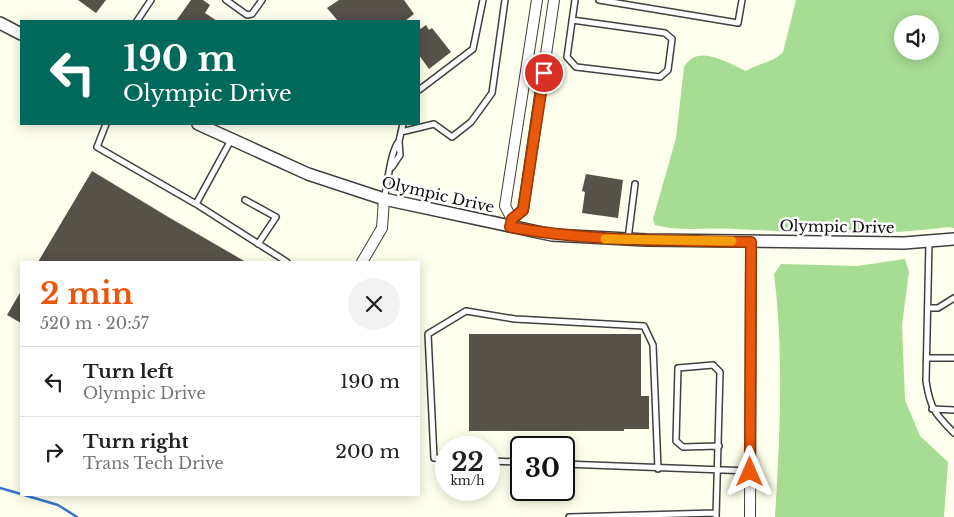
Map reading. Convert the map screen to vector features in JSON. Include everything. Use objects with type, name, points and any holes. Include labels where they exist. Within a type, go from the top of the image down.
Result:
[{"type":"street","points":[[537,0],[505,206],[511,223],[523,210],[554,0]]},
{"type":"street","points":[[0,23],[20,33]]},
{"type":"street","name":"Olympic Drive","points":[[211,127],[231,140],[308,174],[384,199],[511,223],[552,235],[628,240],[751,242],[904,243],[954,239]]},
{"type":"street","points":[[363,261],[382,228],[384,199]]},
{"type":"street","points":[[750,517],[751,242]]},
{"type":"lane","points":[[138,20],[152,0]]},
{"type":"lane","points":[[226,0],[247,15],[252,14],[262,0]]},
{"type":"lane","points":[[420,89],[473,49],[483,0]]},
{"type":"lane","points":[[401,132],[434,124],[452,137],[471,122],[492,93],[505,0]]},
{"type":"lane","points":[[572,20],[665,33],[672,39],[668,70],[660,77],[576,67],[567,58],[572,20],[575,0]]},
{"type":"lane","points":[[599,0],[738,23],[742,0]]},
{"type":"lane","points":[[106,125],[97,147],[196,204],[284,261]]},
{"type":"lane","points":[[384,199],[391,168],[400,155],[398,141],[403,125]]},
{"type":"lane","points":[[196,204],[231,140]]},
{"type":"lane","points":[[628,240],[635,184]]},
{"type":"lane","points":[[245,200],[276,217],[258,244]]},
{"type":"lane","points":[[929,242],[926,381],[932,409],[954,433]]},
{"type":"lane","points":[[928,308],[938,308],[954,298]]},
{"type":"lane","points":[[435,458],[428,334],[466,311],[515,319],[644,326],[653,345],[658,469]]},
{"type":"lane","points":[[927,358],[954,358]]},
{"type":"lane","points":[[568,517],[715,515],[719,446],[720,372],[713,365],[678,368],[676,441],[683,447],[719,446]]},
{"type":"lane","points":[[932,409],[954,410]]},
{"type":"lane","points":[[575,465],[750,472]]},
{"type":"green space","points":[[796,0],[954,0],[954,228],[841,233],[685,229],[655,225],[653,219],[676,138],[684,67],[697,56],[705,56],[722,60],[746,71],[779,56],[783,52]]},
{"type":"green space","points":[[905,259],[909,272],[902,325],[905,400],[920,436],[948,462],[944,517],[775,517],[780,426],[780,365],[774,274],[781,264],[857,266]]},
{"type":"building","points":[[78,0],[106,0],[96,13]]},
{"type":"building","points":[[191,0],[203,0],[210,5],[205,13],[216,20],[177,20]]},
{"type":"building","points":[[339,0],[404,0],[414,14],[406,20],[337,20],[327,8]]},
{"type":"building","points":[[426,25],[429,30],[432,28],[451,52],[429,69],[420,56],[420,29]]},
{"type":"building","points":[[92,171],[244,261],[39,261]]},
{"type":"building","points":[[586,174],[623,180],[618,218],[582,213],[585,192],[582,191]]},
{"type":"building","points":[[20,293],[20,322],[7,315]]},
{"type":"building","points":[[469,334],[641,334],[641,396],[649,396],[649,429],[624,429],[624,431],[469,431]]},
{"type":"waterway","points":[[0,488],[20,494]]},
{"type":"waterway","points":[[27,496],[58,505],[77,517]]},
{"type":"slow traffic","points":[[605,239],[732,241]]},
{"type":"route","points":[[544,73],[523,210],[512,219],[510,227],[552,235],[589,238],[751,242],[750,472]]}]
